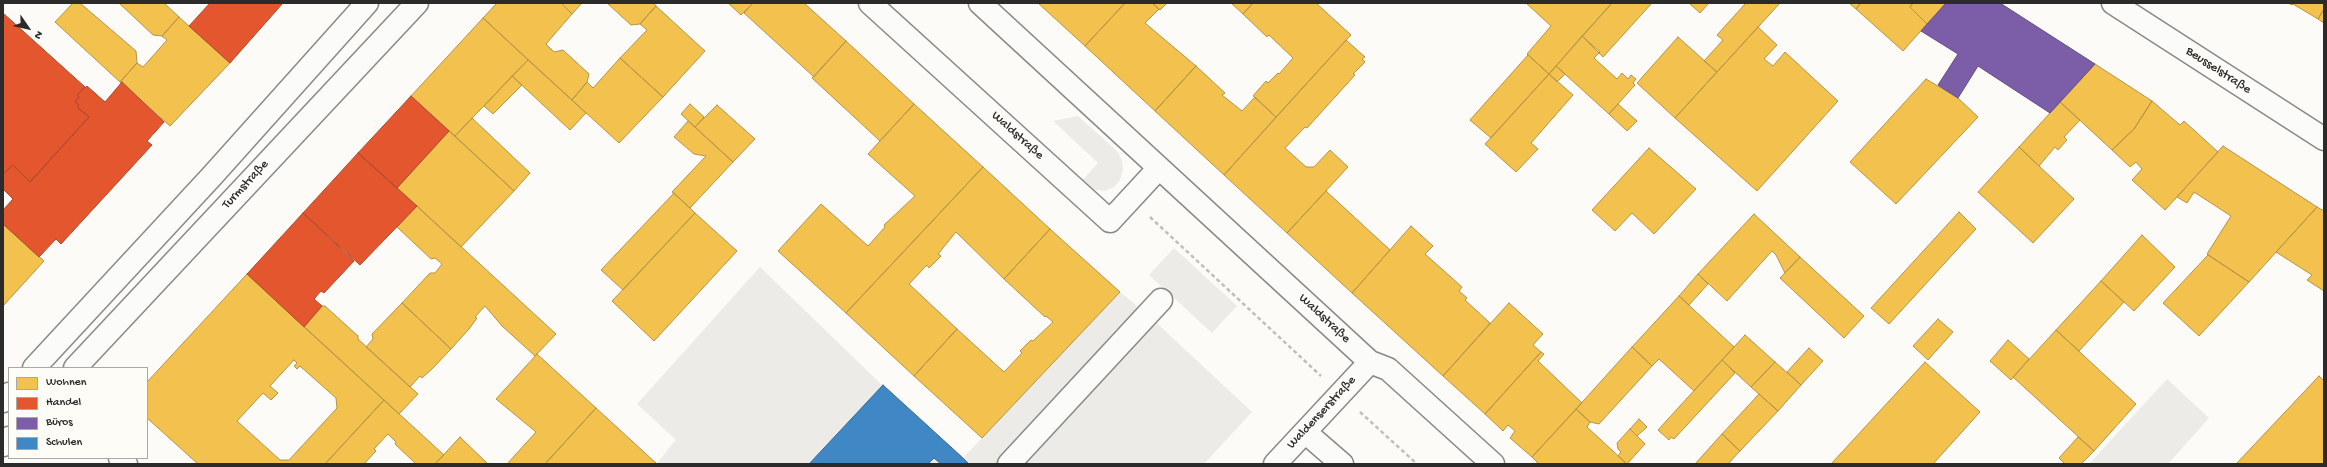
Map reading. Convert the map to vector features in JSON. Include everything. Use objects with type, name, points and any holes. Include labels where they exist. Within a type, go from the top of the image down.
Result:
[{"type":"street","points":[[35,367],[212,176],[367,3]]},
{"type":"street","name":"Turmstraße","points":[[77,367],[417,3]]},
{"type":"street","name":"Waldstraße","points":[[870,3],[1110,221],[1159,168]]},
{"type":"street","name":"Waldstraße","points":[[980,3],[1370,362],[1388,369],[1492,464]]},
{"type":"street","name":"Beusselstraße","points":[[2113,3],[2324,139]]},
{"type":"street","points":[[1009,464],[1161,300]]},
{"type":"street","name":"Waldenserstraße","points":[[1275,464],[1370,362]]},
{"type":"street","points":[[1305,432],[1342,464]]},
{"type":"path","points":[[1130,199],[1417,464]]},
{"type":"shaded area","points":[[1078,116],[1118,152],[1122,161],[1123,170],[1120,180],[1114,187],[1105,191],[1089,189],[1081,182],[1098,163],[1053,121]]},
{"type":"shaded area","points":[[1174,248],[1237,306],[1212,333],[1149,275]]},
{"type":"shaded area","points":[[760,267],[882,385],[963,458],[1120,292],[1148,315],[1252,412],[1204,464],[656,464],[676,440],[637,404]]},
{"type":"shaded area","points":[[2167,379],[2209,418],[2168,464],[2089,464]]},
{"type":"building: Wohnen","points":[[73,3],[80,3],[136,51],[137,63],[120,82],[55,22]]},
{"type":"building: Wohnen","points":[[119,3],[164,3],[179,17],[162,36],[153,35]]},
{"type":"building: Wohnen","points":[[497,3],[561,3],[572,14],[546,44],[554,52],[563,50],[589,74],[587,82],[572,100],[483,18]]},
{"type":"building: Wohnen","points":[[561,3],[582,3],[572,14]]},
{"type":"building: Wohnen","points":[[607,3],[653,3],[656,6],[640,24],[631,25]]},
{"type":"building: Wohnen","points":[[728,3],[753,3],[741,15]]},
{"type":"building: Wohnen","points":[[753,3],[804,3],[846,41],[814,77],[744,13]]},
{"type":"building: Wohnen","points":[[1038,3],[1125,3],[1085,46]]},
{"type":"building: Wohnen","points":[[1125,3],[1152,3],[1159,9],[1145,23],[1196,66],[1155,111],[1085,46]]},
{"type":"building: Wohnen","points":[[1152,3],[1167,3],[1160,10]]},
{"type":"building: Wohnen","points":[[1231,3],[1253,3],[1243,14]]},
{"type":"building: Wohnen","points":[[1253,3],[1316,3],[1351,35],[1276,117],[1253,96],[1266,81],[1268,83],[1278,73],[1279,74],[1293,58],[1269,35],[1267,37],[1243,14]]},
{"type":"building: Wohnen","points":[[1526,3],[1612,3],[1549,74],[1527,54],[1551,26]]},
{"type":"building: Wohnen","points":[[1612,3],[1652,3],[1603,57],[1582,36]]},
{"type":"building: Wohnen","points":[[1689,3],[1709,3],[1700,13]]},
{"type":"building: Wohnen","points":[[1746,3],[1780,3],[1717,72],[1704,61],[1723,40],[1717,35]]},
{"type":"building: Wohnen","points":[[1849,3],[1861,3],[1856,9]]},
{"type":"building: Wohnen","points":[[1861,3],[1913,3],[1910,7],[1927,24],[1903,51],[1856,9]]},
{"type":"building: Wohnen","points":[[1913,3],[1946,3],[1927,24],[1910,7]]},
{"type":"building: Wohnen","points":[[2288,3],[2324,3],[2324,9],[2318,19],[2293,4]]},
{"type":"building: Wohnen","points":[[656,6],[705,51],[663,97],[620,58],[647,30],[640,24]]},
{"type":"building: Wohnen","points":[[2324,9],[2324,23],[2318,19]]},
{"type":"building: Wohnen","points":[[179,17],[230,63],[170,126],[120,82],[137,63],[143,67],[167,40],[162,36]]},
{"type":"building: Wohnen","points":[[483,18],[528,60],[455,136],[411,96]]},
{"type":"building: Wohnen","points":[[1758,27],[1777,45],[1764,59],[1773,66],[1785,52],[1838,101],[1757,191],[1675,118]]},
{"type":"building: Wohnen","points":[[1582,36],[1600,52],[1594,58],[1617,79],[1622,73],[1628,79],[1631,75],[1636,79],[1633,83],[1635,85],[1609,114],[1556,66]]},
{"type":"building: Wohnen","points":[[1678,37],[1717,72],[1675,118],[1637,83]]},
{"type":"building: Wohnen","points":[[1346,40],[1365,57],[1362,59],[1365,62],[1307,128],[1305,127],[1285,148],[1306,167],[1314,167],[1330,150],[1348,167],[1287,233],[1224,175]]},
{"type":"building: Wohnen","points":[[846,41],[914,104],[880,141],[812,78]]},
{"type":"building: Wohnen","points":[[1528,55],[1549,74],[1491,138],[1470,120]]},
{"type":"building: Wohnen","points":[[620,58],[663,97],[619,143],[572,100],[587,82],[593,88]]},
{"type":"building: Wohnen","points":[[528,60],[586,113],[570,130],[512,76]]},
{"type":"building: Wohnen","points":[[2095,64],[2152,101],[2134,129],[2112,150],[2060,102]]},
{"type":"building: Wohnen","points":[[1196,66],[1225,93],[1222,95],[1242,111],[1255,97],[1276,117],[1224,175],[1155,111]]},
{"type":"building: Wohnen","points":[[1556,66],[1565,74],[1557,82],[1549,74]]},
{"type":"building: Wohnen","points":[[1549,74],[1573,95],[1531,143],[1538,149],[1516,172],[1485,144]]},
{"type":"building: Wohnen","points":[[512,76],[522,85],[493,114],[484,106]]},
{"type":"building: Wohnen","points":[[1926,79],[1958,98],[1978,117],[1896,204],[1850,162]]},
{"type":"building: Wohnen","points":[[2152,101],[2180,125],[2184,121],[2218,152],[2165,210],[2132,180],[2142,169],[2136,162],[2130,167],[2112,150],[2134,129]]},
{"type":"building: Wohnen","points":[[2060,102],[2080,120],[2064,137],[2067,140],[2058,150],[2055,147],[2039,166],[2019,147]]},
{"type":"building: Wohnen","points":[[690,104],[704,117],[695,127],[681,114]]},
{"type":"building: Wohnen","points":[[914,104],[983,167],[846,313],[778,251],[821,204],[868,246],[885,227],[884,225],[915,196],[868,154]]},
{"type":"building: Wohnen","points":[[1618,104],[1637,121],[1627,131],[1609,114]]},
{"type":"building: Wohnen","points":[[717,105],[755,139],[733,162],[695,127]]},
{"type":"building: Wohnen","points":[[472,118],[530,173],[514,191],[455,136]]},
{"type":"building: Wohnen","points":[[688,121],[733,162],[690,208],[672,192],[706,156],[694,154],[674,137]]},
{"type":"building: Wohnen","points":[[449,131],[514,191],[461,247],[397,188]]},
{"type":"building: Wohnen","points":[[2223,146],[2317,207],[2249,282],[2207,254],[2231,216],[2194,192],[2187,203],[2177,197]]},
{"type":"building: Wohnen","points":[[2019,147],[2074,199],[2033,243],[1978,192]]},
{"type":"building: Wohnen","points":[[1649,148],[1696,189],[1654,234],[1632,213],[1615,231],[1592,210]]},
{"type":"building: Wohnen","points":[[983,167],[1050,229],[1004,279],[956,232],[938,254],[941,256],[929,268],[927,265],[909,284],[957,329],[914,376],[846,313]]},
{"type":"building: Wohnen","points":[[1326,191],[1390,250],[1352,293],[1287,233]]},
{"type":"building: Wohnen","points":[[674,193],[695,213],[623,290],[601,270]]},
{"type":"building: Wohnen","points":[[417,206],[556,334],[535,356],[502,326],[485,306],[475,317],[477,318],[469,329],[451,349],[402,303],[430,273],[435,273],[442,264],[435,258],[431,259],[397,227]]},
{"type":"building: Wohnen","points":[[2317,207],[2324,211],[2324,291],[2307,280],[2312,275],[2276,252]]},
{"type":"building: Wohnen","points":[[1959,212],[1976,229],[1889,324],[1871,308]]},
{"type":"building: Wohnen","points":[[695,213],[737,251],[654,341],[612,301]]},
{"type":"building: Wohnen","points":[[1754,214],[1800,257],[1785,273],[1776,255],[1772,251],[1727,301],[1698,274]]},
{"type":"building: Wohnen","points":[[3,224],[44,261],[3,306]]},
{"type":"building: Wohnen","points":[[1411,226],[1433,246],[1425,254],[1462,287],[1459,291],[1467,298],[1465,300],[1490,323],[1443,376],[1352,293]]},
{"type":"building: Wohnen","points":[[1050,229],[1120,292],[982,438],[914,376],[957,329],[1004,372],[1022,353],[1020,351],[1053,322],[1046,316],[1045,317],[1004,279]]},
{"type":"building: Wohnen","points":[[2142,235],[2175,267],[2134,311],[2101,281]]},
{"type":"building: Wohnen","points":[[2208,255],[2249,282],[2199,336],[2163,303]]},
{"type":"building: Wohnen","points":[[1800,257],[1864,316],[1844,338],[1780,278]]},
{"type":"building: Wohnen","points":[[247,274],[384,400],[325,464],[198,464],[148,419],[148,381]],"holes":[[[294,360],[297,363],[294,366],[297,369],[300,366],[336,398],[337,408],[289,460],[280,460],[237,421],[263,393],[271,400],[278,393],[270,386]]]},
{"type":"building: Wohnen","points":[[1698,274],[1708,284],[1689,305],[1679,296]]},
{"type":"building: Wohnen","points":[[2101,281],[2124,302],[2079,351],[2056,330]]},
{"type":"building: Wohnen","points":[[1679,296],[1734,347],[1694,391],[1659,359],[1652,366],[1632,347]]},
{"type":"building: Wohnen","points":[[402,303],[451,349],[432,369],[422,378],[420,376],[410,387],[366,347],[373,339],[372,334]]},
{"type":"building: Wohnen","points":[[1509,303],[1543,334],[1533,345],[1541,352],[1485,414],[1443,376]]},
{"type":"building: Wohnen","points":[[322,306],[325,306],[358,336],[358,339],[418,394],[399,414],[304,327]]},
{"type":"building: Wohnen","points":[[1938,319],[1953,332],[1928,360],[1913,346]]},
{"type":"building: Wohnen","points":[[2056,330],[2136,404],[2094,451],[2013,377]]},
{"type":"building: Wohnen","points":[[1745,335],[1775,362],[1751,387],[1722,360]]},
{"type":"building: Wohnen","points":[[2008,340],[2029,359],[2011,380],[1990,361]]},
{"type":"building: Wohnen","points":[[1632,347],[1652,366],[1599,424],[1590,422],[1576,409]]},
{"type":"building: Wohnen","points":[[1809,348],[1823,361],[1801,385],[1787,372]]},
{"type":"building: Wohnen","points":[[1541,352],[1544,354],[1538,361],[1582,403],[1532,457],[1510,438],[1515,431],[1508,425],[1503,431],[1485,414]]},
{"type":"building: Wohnen","points":[[537,354],[596,408],[545,464],[507,464],[536,432],[496,399]]},
{"type":"building: Wohnen","points":[[1722,360],[1735,373],[1674,439],[1671,437],[1669,440],[1658,430]]},
{"type":"building: Wohnen","points":[[1775,362],[1801,385],[1778,411],[1751,387]]},
{"type":"building: Wohnen","points":[[1925,362],[1980,412],[1933,464],[1831,464]]},
{"type":"building: Wohnen","points":[[2319,376],[2324,381],[2324,464],[2236,464]]},
{"type":"building: Wohnen","points":[[1759,394],[1778,411],[1740,451],[1722,434]]},
{"type":"building: Wohnen","points":[[384,400],[444,455],[435,464],[416,464],[395,444],[396,442],[388,434],[374,449],[376,451],[364,464],[325,464]]},
{"type":"building: Wohnen","points":[[596,408],[657,464],[545,464]]},
{"type":"building: Wohnen","points":[[1576,409],[1590,422],[1587,427],[1627,464],[1539,464],[1532,457]]},
{"type":"building: Wohnen","points":[[1639,419],[1647,427],[1637,436],[1630,429]]},
{"type":"building: Wohnen","points":[[1630,429],[1645,444],[1627,464],[1618,456],[1621,452],[1618,449],[1617,443]]},
{"type":"building: Wohnen","points":[[1722,434],[1740,451],[1728,464],[1695,464]]},
{"type":"building: Wohnen","points":[[460,437],[488,464],[435,464]]},
{"type":"building: Wohnen","points":[[2078,437],[2094,451],[2081,464],[2065,464],[2059,458]]},
{"type":"building: Handel","points":[[210,3],[283,3],[230,63],[189,26]]},
{"type":"building: Handel","points":[[3,13],[85,87],[77,95],[79,97],[75,102],[79,105],[77,107],[89,117],[30,182],[13,165],[3,174]]},
{"type":"building: Handel","points":[[122,82],[164,122],[147,141],[152,145],[61,244],[56,239],[39,257],[3,224],[3,210],[13,199],[3,189],[3,174],[13,165],[30,182],[89,117],[77,107],[79,105],[75,102],[79,97],[77,95],[87,86],[105,102]]},
{"type":"building: Handel","points":[[411,96],[449,131],[397,188],[358,153]]},
{"type":"building: Handel","points":[[358,153],[417,206],[360,265],[303,213]]},
{"type":"building: Handel","points":[[303,213],[354,261],[324,293],[321,291],[314,299],[322,306],[304,327],[247,274]]},
{"type":"building: Büros","points":[[1946,3],[2000,3],[2095,64],[2050,113],[1978,66],[1958,98],[1938,85],[1958,54],[1921,31]]},
{"type":"building: Schulen","points":[[883,385],[969,464],[941,464],[934,458],[928,464],[809,464]]}]
